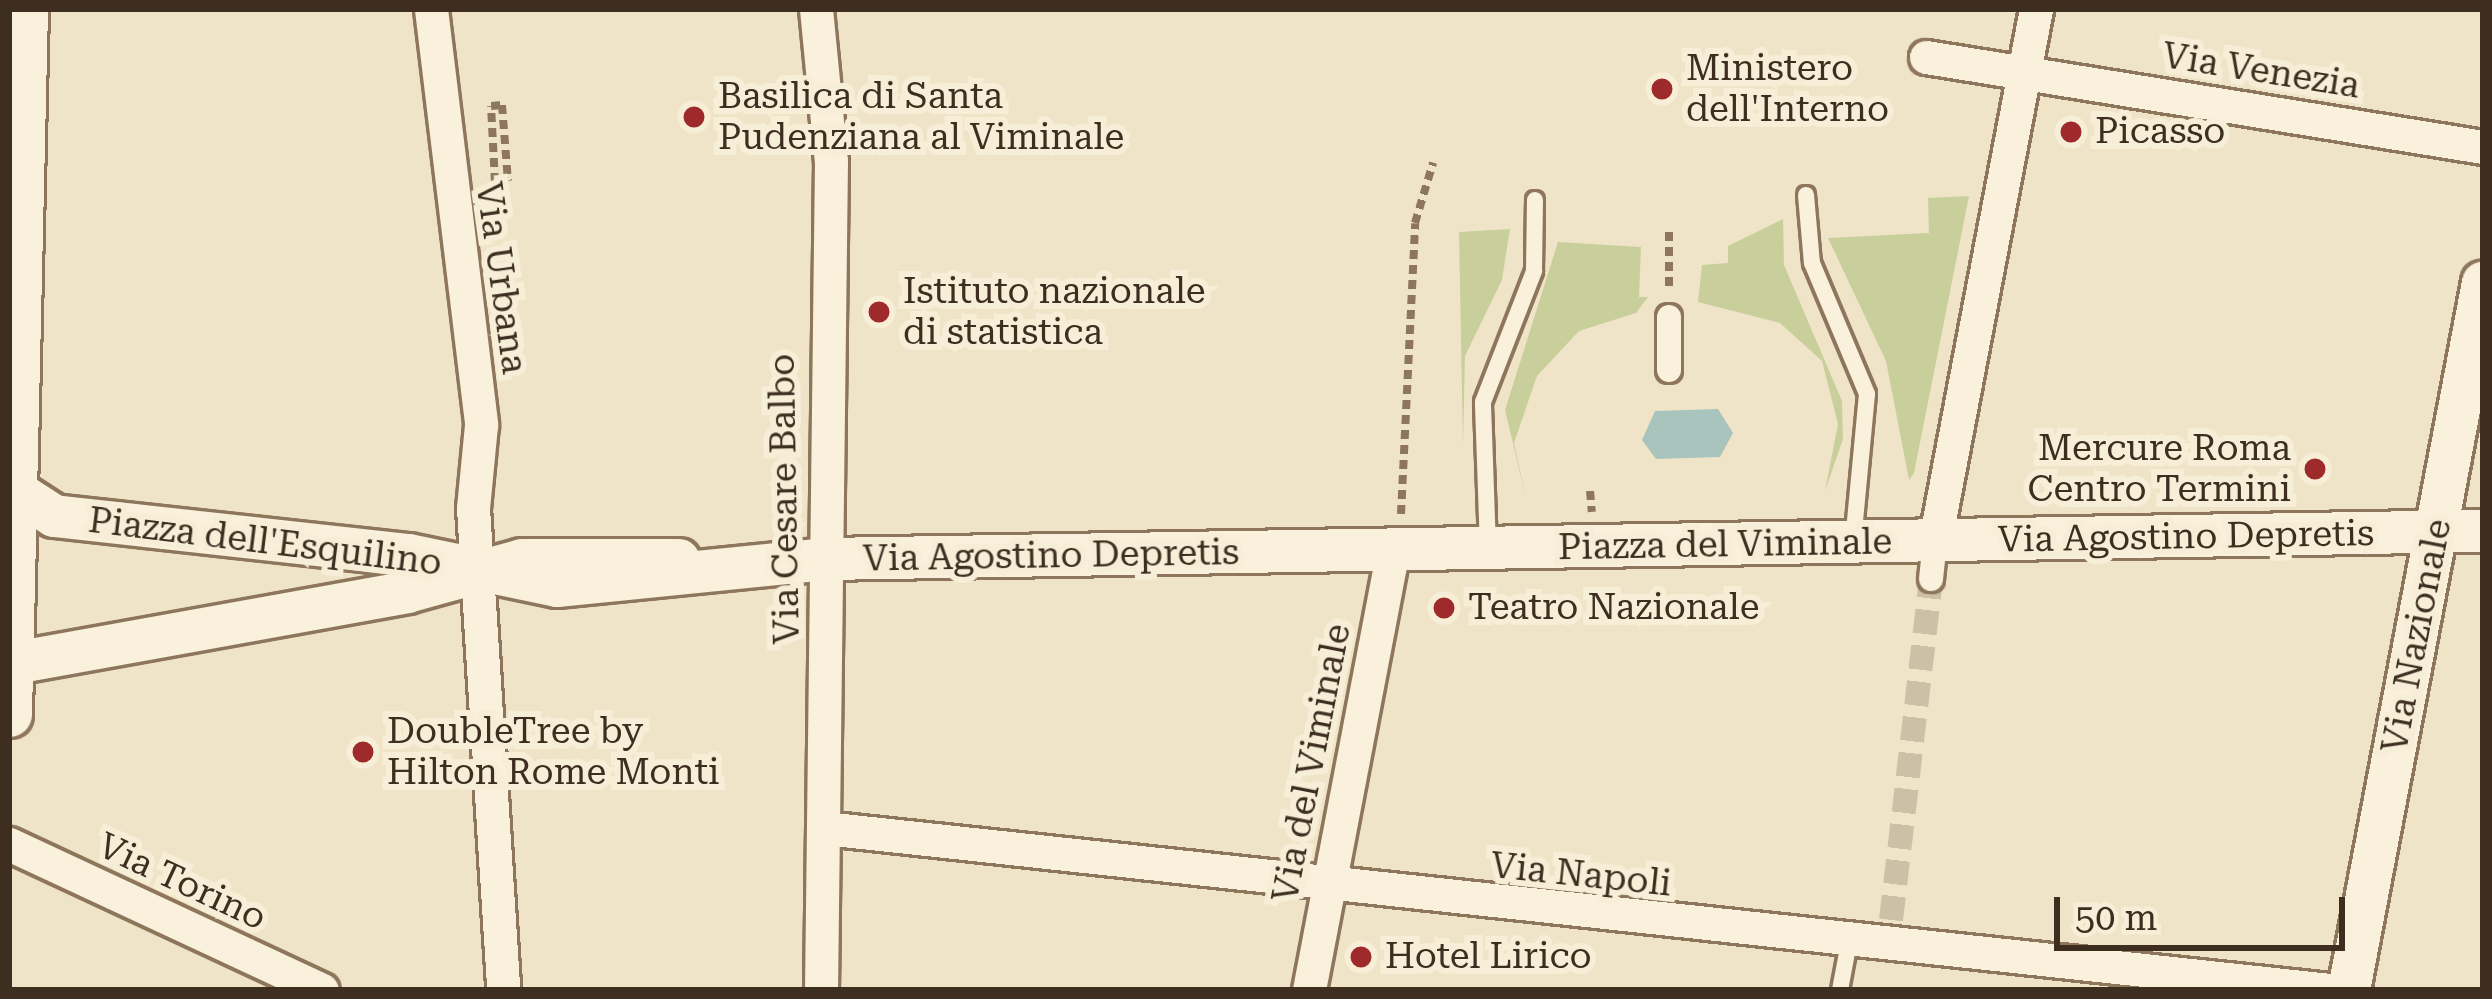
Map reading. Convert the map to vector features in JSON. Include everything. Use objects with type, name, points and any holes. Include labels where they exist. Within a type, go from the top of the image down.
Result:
[{"type":"main road","points":[[9,714],[20,494],[9,396],[25,9]]},
{"type":"street","name":"Via Urbana","points":[[431,9],[451,224],[472,310],[477,573],[503,990]]},
{"type":"street","name":"Via Cesare Balbo","points":[[816,9],[831,161],[821,990]]},
{"type":"street","name":"Piazza del Viminale","points":[[1394,551],[1853,543],[1934,560],[2036,9]]},
{"type":"street","name":"Via Venezia","points":[[1926,57],[2483,146]]},
{"type":"street","name":"Via Nazionale","points":[[2349,990],[2483,283]]},
{"type":"street","points":[[1669,304],[1669,370]]},
{"type":"street","name":"Piazza dell'Esquilino","points":[[20,494],[54,516],[302,540],[477,573]]},
{"type":"street","name":"Via Agostino Depretis","points":[[1934,560],[2483,530]]},
{"type":"street","name":"Via Agostino Depretis","points":[[477,573],[613,585],[710,565],[826,559],[1394,551]]},
{"type":"street","name":"Via del Viminale","points":[[1309,990],[1394,551]]},
{"type":"street","name":"Piazza dell'Esquilino","points":[[14,663],[477,573]]},
{"type":"street","name":"Via Napoli","points":[[824,828],[1327,888],[1849,942],[1890,933],[2331,990]]},
{"type":"street","name":"Via Torino","points":[[9,844],[322,990]]},
{"type":"lane","points":[[1806,195],[1812,263],[1868,394],[1853,543]]},
{"type":"lane","points":[[1488,549],[1483,402],[1534,271],[1534,200]]},
{"type":"lane","points":[[1840,990],[1849,942]]},
{"type":"path","points":[[502,105],[510,144],[508,181],[495,182],[491,106],[502,105]]},
{"type":"path","points":[[1394,551],[1415,223],[1432,163]]},
{"type":"path","points":[[1669,232],[1669,304]]},
{"type":"green space","points":[[1969,196],[1909,480],[1886,361],[1828,238],[1929,233],[1928,198]]},
{"type":"green space","points":[[1783,219],[1784,265],[1842,401],[1843,439],[1825,491],[1838,424],[1822,361],[1780,323],[1698,302],[1702,265],[1728,263],[1728,246]]},
{"type":"green space","points":[[1510,229],[1502,280],[1465,356],[1463,446],[1459,232]]},
{"type":"green space","points":[[1558,242],[1641,247],[1639,297],[1648,297],[1636,313],[1579,331],[1537,376],[1514,443],[1526,498],[1505,410]]},
{"type":"water","points":[[1718,409],[1733,433],[1720,457],[1656,459],[1642,440],[1655,411]]},
{"type":"tunnel","points":[[1891,920],[1931,579]]},
{"type":"place","name":"Ministero dell'Interno","points":[[1662,89]]},
{"type":"place","name":"Basilica di Santa Pudenziana al Viminale","points":[[694,117]]},
{"type":"place","name":"Picasso","points":[[2071,132]]},
{"type":"place","name":"Istituto nazionale di statistica","points":[[879,312]]},
{"type":"place","name":"Mercure Roma Centro Termini","points":[[2315,469]]},
{"type":"place","name":"Teatro Nazionale","points":[[1444,608]]},
{"type":"place","name":"DoubleTree by Hilton Rome Monti","points":[[363,752]]},
{"type":"place","name":"Hotel Lirico","points":[[1361,957]]}]
